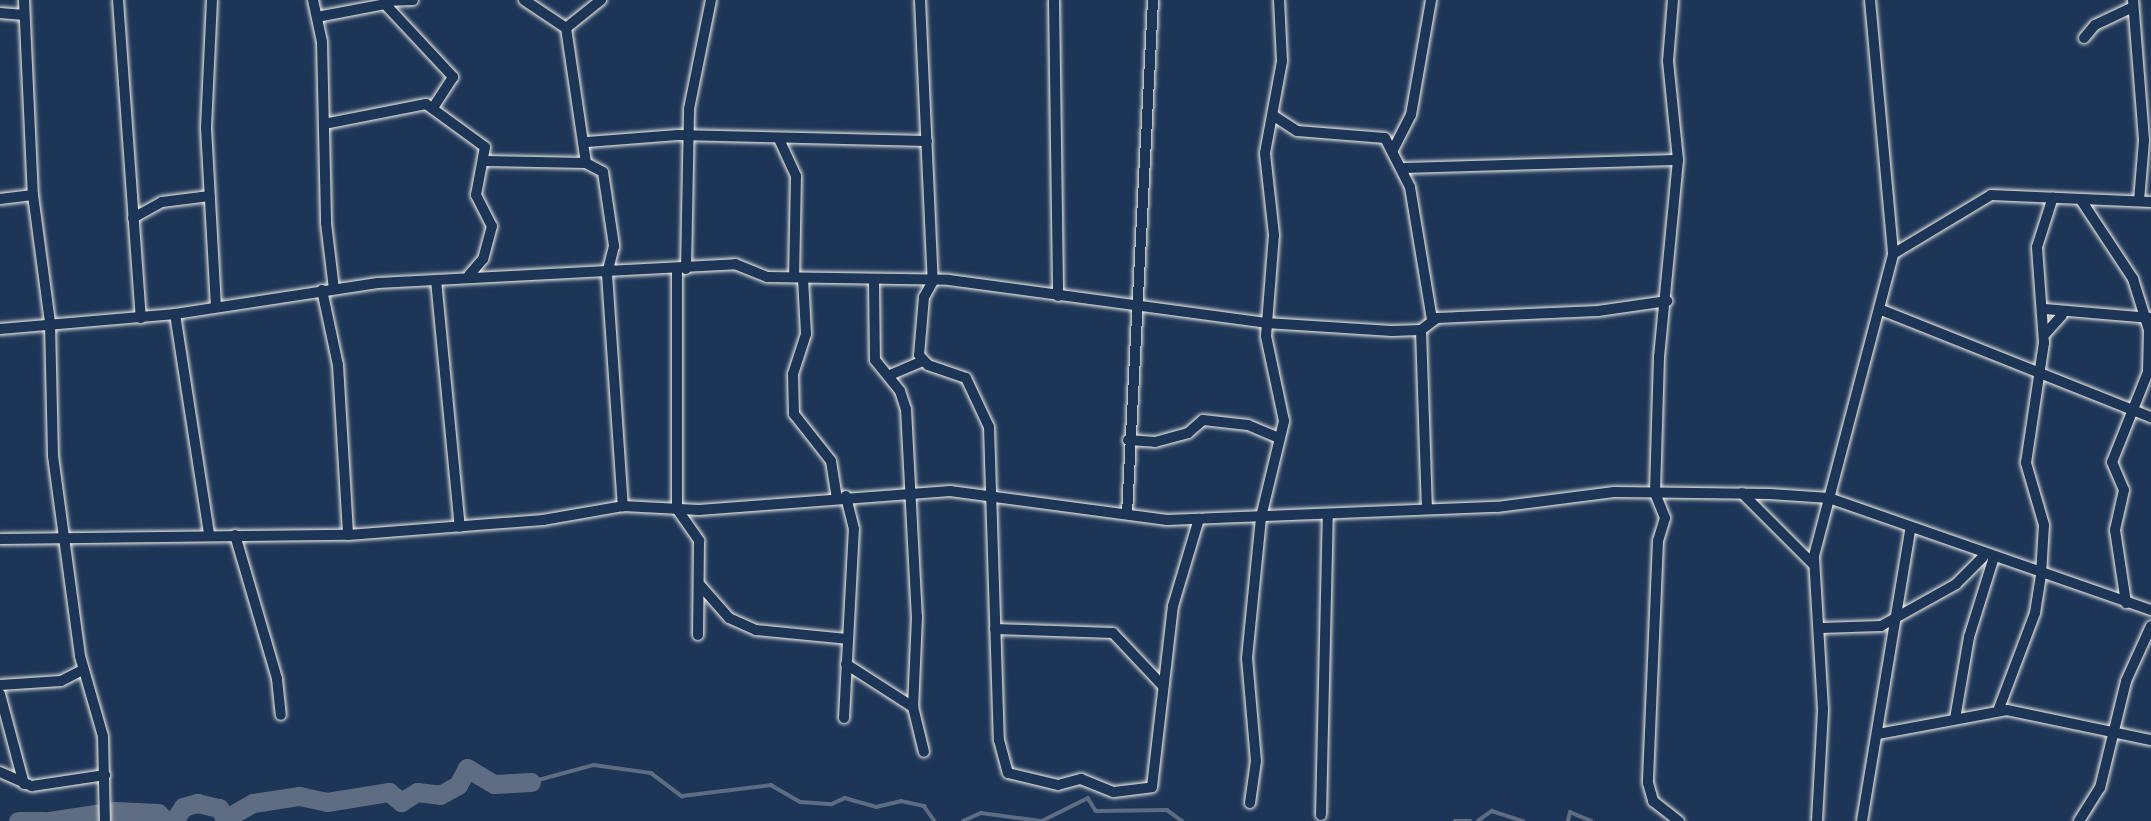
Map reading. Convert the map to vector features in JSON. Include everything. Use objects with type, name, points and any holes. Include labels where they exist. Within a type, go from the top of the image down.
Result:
[{"type":"street","points":[[24,0],[33,195],[50,323],[52,445],[83,670],[99,718],[105,775],[105,821]]},
{"type":"street","points":[[118,0],[141,318]]},
{"type":"street","points":[[212,0],[210,196],[216,306]]},
{"type":"street","points":[[313,0],[317,17],[334,289]]},
{"type":"street","points":[[317,17],[385,2],[413,0]]},
{"type":"street","points":[[524,0],[566,28],[587,142],[586,163]]},
{"type":"street","points":[[566,28],[601,0]]},
{"type":"street","points":[[698,635],[699,541],[677,509],[681,270],[686,135],[711,0]]},
{"type":"street","points":[[920,0],[933,281],[922,307],[923,361]]},
{"type":"street","points":[[1054,0],[1058,296]]},
{"type":"street","points":[[1127,514],[1128,440],[1139,303],[1146,55],[1153,0]]},
{"type":"street","points":[[1250,803],[1255,740],[1247,658],[1261,517],[1276,437],[1284,421],[1266,323],[1274,235],[1265,153],[1274,116],[1282,61],[1279,0]]},
{"type":"street","points":[[1393,151],[1411,115],[1431,0]]},
{"type":"street","points":[[1673,0],[1668,61],[1678,160],[1656,493],[1665,517],[1658,541],[1648,783],[1653,801],[1679,821]]},
{"type":"street","points":[[1817,821],[1821,628],[1813,564],[1893,254],[1870,0]]},
{"type":"street","points":[[385,2],[453,77],[433,108]]},
{"type":"street","points":[[2084,38],[2095,25],[2133,4],[2144,141],[2139,201]]},
{"type":"street","points":[[0,13],[24,15]]},
{"type":"street","points":[[324,124],[422,104],[433,108],[485,147],[486,162],[476,195],[492,226],[483,259],[469,275]]},
{"type":"street","points":[[1274,116],[1297,131],[1385,138],[1401,167],[1432,320]]},
{"type":"street","points":[[587,142],[686,135],[927,141]]},
{"type":"street","points":[[779,139],[796,176],[799,278],[806,334],[793,374],[794,414],[831,461],[854,529],[844,718]]},
{"type":"street","points":[[1401,167],[1678,160]]},
{"type":"street","points":[[486,162],[586,163],[606,180],[614,246],[607,274],[624,506]]},
{"type":"street","points":[[0,199],[33,195]]},
{"type":"street","points":[[1893,254],[1991,195],[2151,202]]},
{"type":"street","points":[[133,218],[162,202],[210,196]]},
{"type":"street","points":[[1998,711],[2035,613],[2041,575],[2044,525],[2026,463],[2034,432],[2036,370],[2045,334],[2045,309],[2036,260],[2053,197]]},
{"type":"street","points":[[2081,200],[2133,279],[2148,318],[2148,372],[2112,462],[2124,490],[2115,530],[2126,603]]},
{"type":"street","points":[[483,259],[495,274]]},
{"type":"street","points":[[0,329],[141,318],[322,290],[469,275],[607,274],[735,264],[767,277],[874,282],[933,281],[1139,303],[1266,323],[1421,330],[1432,320],[1667,301]]},
{"type":"street","points":[[436,279],[460,527]]},
{"type":"street","points":[[874,282],[875,360],[890,375],[904,400],[910,494],[913,707],[924,752]]},
{"type":"street","points":[[322,290],[338,365],[348,535]]},
{"type":"street","points":[[2045,309],[2062,315],[2148,318]]},
{"type":"street","points":[[1879,310],[2151,417]]},
{"type":"street","points":[[174,314],[209,534]]},
{"type":"street","points":[[2045,334],[2062,315]]},
{"type":"street","points":[[1421,330],[1427,507]]},
{"type":"street","points":[[890,375],[923,361],[974,386],[989,427],[995,498],[995,629],[999,740],[1008,773],[1058,785],[1081,779],[1114,792],[1152,787],[1173,606],[1199,519]]},
{"type":"street","points":[[1128,440],[1155,442],[1188,433],[1203,420],[1248,425],[1276,437]]},
{"type":"street","points":[[0,539],[209,534],[348,535],[460,527],[624,506],[677,509],[841,496],[967,491],[995,498],[1127,514],[1199,519],[1328,517],[1427,507],[1656,493],[1742,493],[1829,498],[1910,531],[2151,610]]},
{"type":"street","points":[[1742,493],[1813,564]]},
{"type":"street","points":[[1321,815],[1328,517]]},
{"type":"street","points":[[1862,821],[1910,531]]},
{"type":"street","points":[[235,535],[277,679],[281,715]]},
{"type":"street","points":[[1821,628],[1870,629],[1894,619],[1956,584],[1988,558]]},
{"type":"street","points":[[1955,719],[1969,638],[1988,558]]},
{"type":"street","points":[[700,585],[730,618],[756,630],[847,639]]},
{"type":"street","points":[[2079,821],[2096,800],[2116,734],[2126,681],[2151,626]]},
{"type":"street","points":[[995,629],[1113,633],[1163,686]]},
{"type":"street","points":[[846,664],[913,707]]},
{"type":"street","points":[[0,685],[61,681],[83,670]]},
{"type":"street","points":[[0,694],[23,784]]},
{"type":"street","points":[[1878,734],[1998,711],[2151,740]]},
{"type":"street","points":[[0,772],[23,784],[64,785],[105,775]]},
{"type":"waterway","points":[[531,782],[594,765],[651,773],[682,796],[771,785],[801,802],[832,804],[845,798],[876,807],[901,801],[924,806],[935,821]]},
{"type":"waterway","points":[[174,821],[183,807],[197,803],[219,808],[225,819],[253,803],[299,796],[327,802],[389,792],[401,802],[417,792],[440,795],[458,785],[467,768],[494,784],[531,782]]},
{"type":"waterway","points":[[963,821],[981,813],[1042,821],[1088,798],[1096,811],[1167,810],[1182,821]]},
{"type":"waterway","points":[[49,821],[115,811],[158,813],[166,821]]},
{"type":"waterway","points":[[1478,821],[1492,811],[1523,821]]},
{"type":"waterway","points":[[1568,821],[1570,812],[1591,821]]},
{"type":"waterway","points":[[18,821],[44,821]]},
{"type":"waterway","points":[[1455,821],[1470,821]]}]
